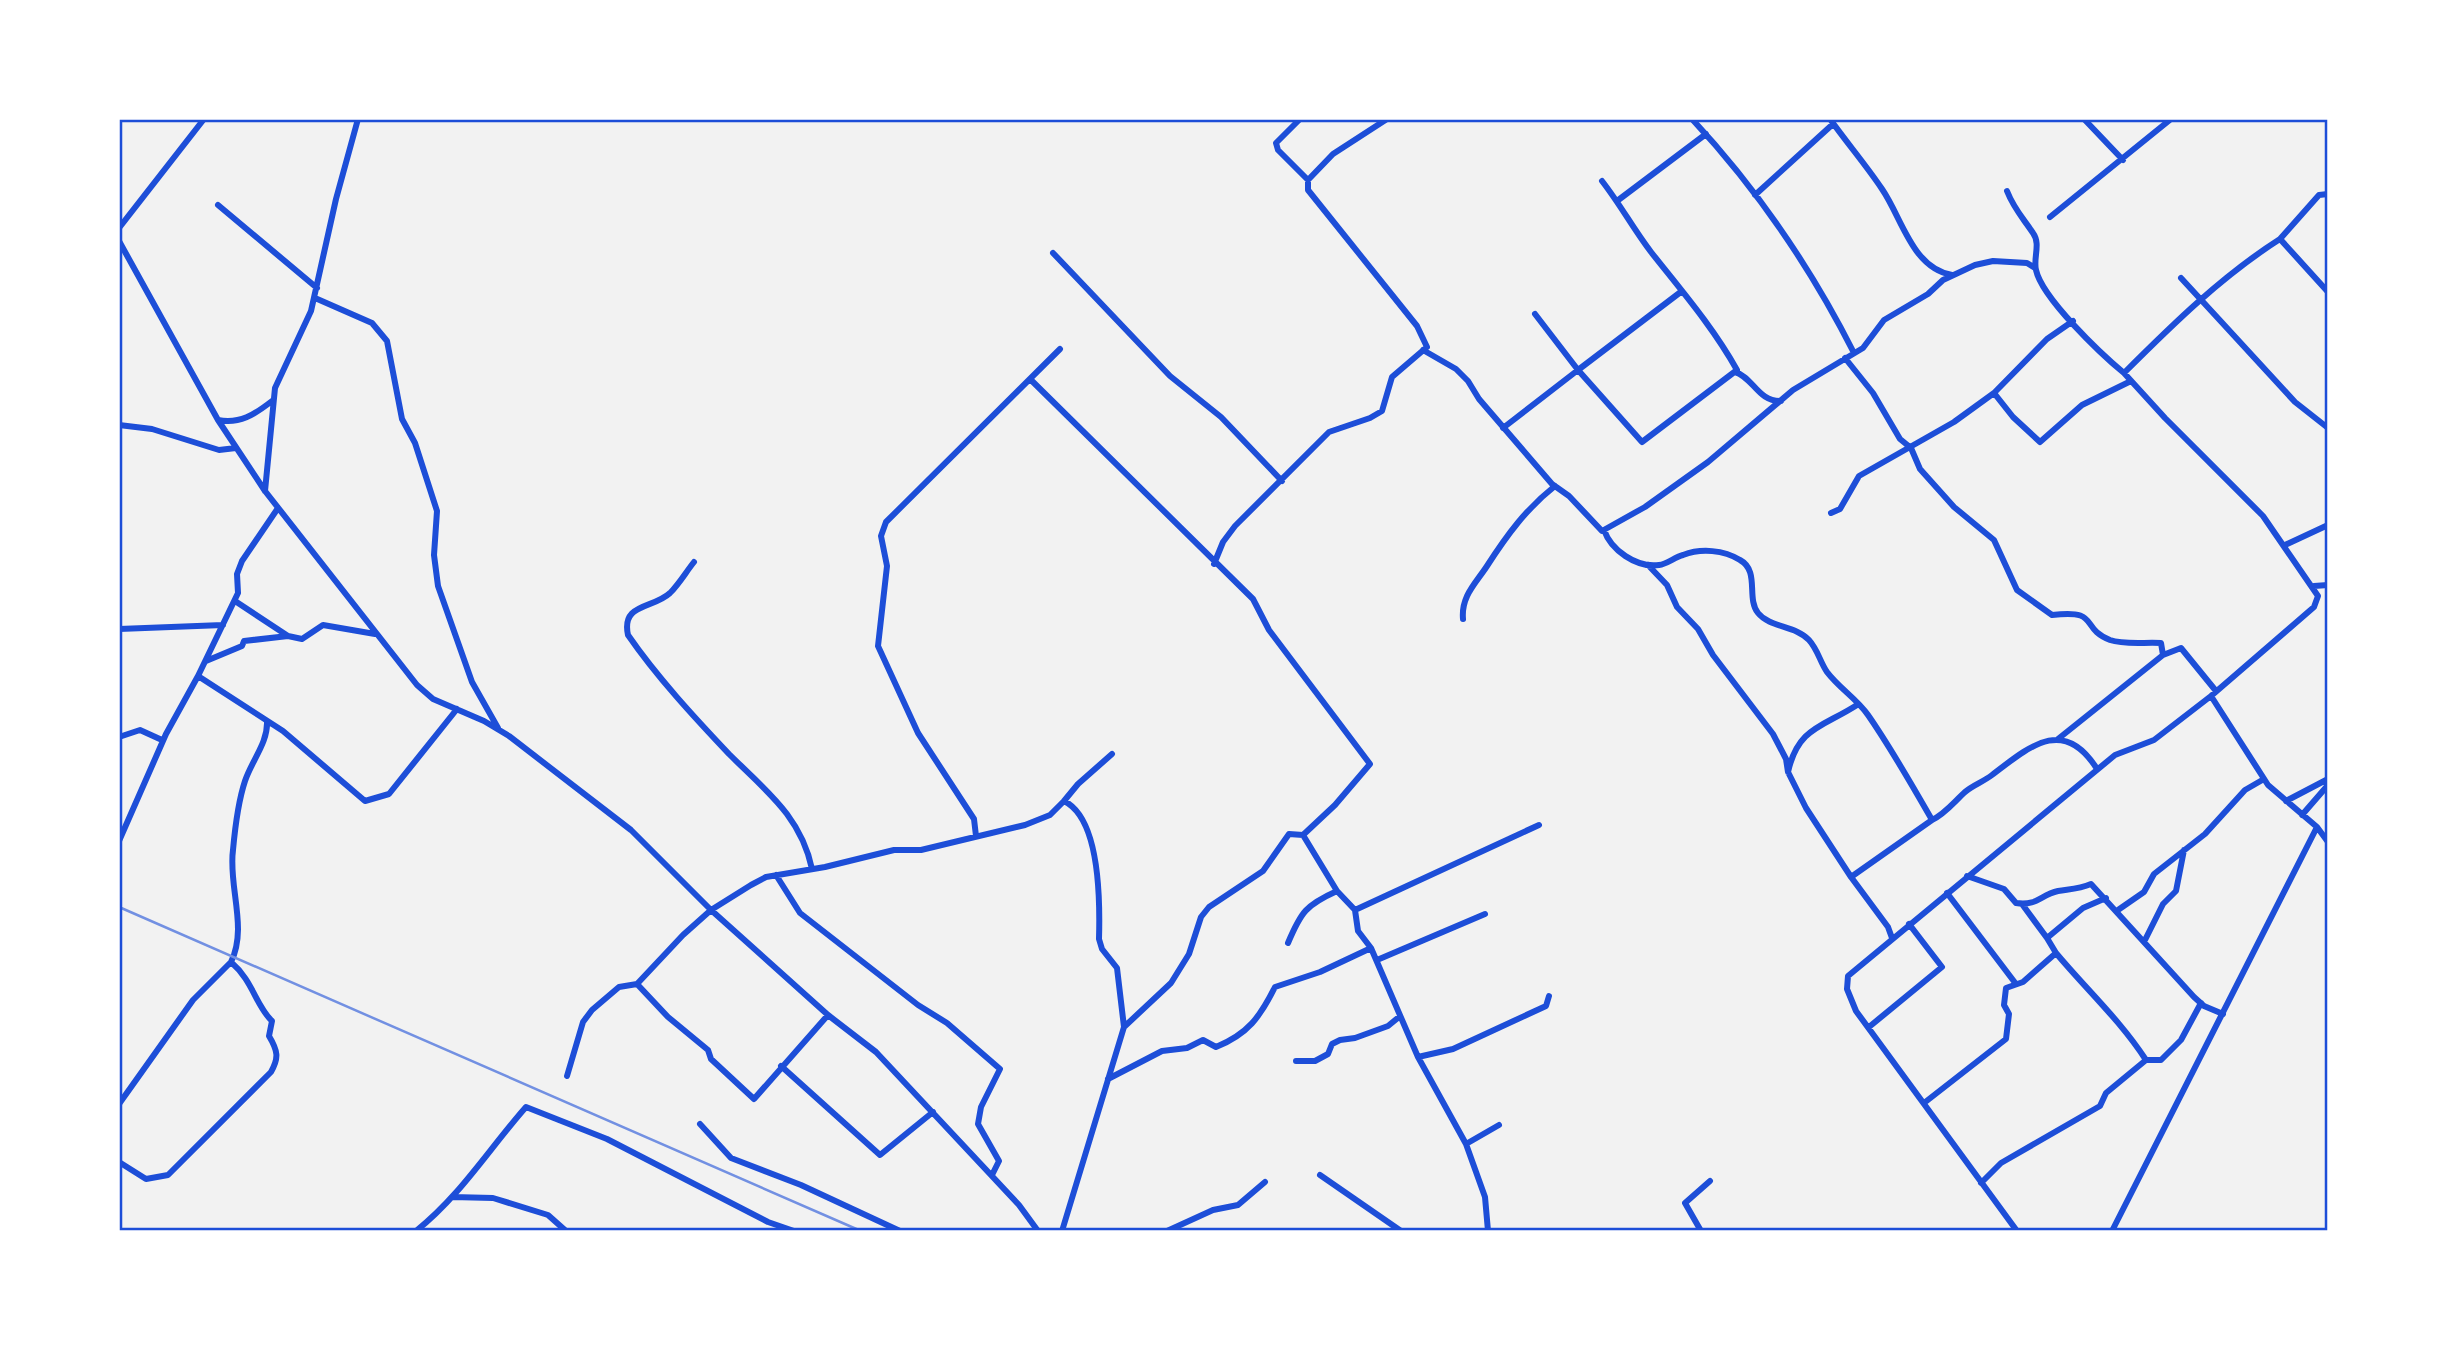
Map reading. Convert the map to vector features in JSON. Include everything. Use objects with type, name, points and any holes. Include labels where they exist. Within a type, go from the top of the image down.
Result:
[{"type":"street","points":[[119,228],[204,119]]},
{"type":"street","points":[[265,491],[272,401],[279,375],[303,332],[314,298],[335,200],[358,119]]},
{"type":"street","points":[[1300,119],[1276,143],[1278,150],[1308,180]]},
{"type":"street","points":[[1214,564],[1223,542],[1235,526],[1329,432],[1382,411],[1392,377],[1427,347],[1417,326],[1308,190],[1308,180],[1333,154],[1387,119]]},
{"type":"street","points":[[1692,119],[1755,195],[1799,256],[1854,353]]},
{"type":"street","points":[[2084,119],[2123,160]]},
{"type":"street","points":[[2050,217],[2171,119]]},
{"type":"street","points":[[1755,195],[1832,121],[1888,198],[1915,248],[1940,273],[1952,275]]},
{"type":"street","points":[[1618,201],[1706,134]]},
{"type":"street","points":[[1535,314],[1578,370],[1642,442],[1737,370],[1722,344],[1650,250],[1602,181]]},
{"type":"street","points":[[2007,191],[2015,211],[2034,234],[2038,251],[2035,268]]},
{"type":"street","points":[[2124,373],[2199,300],[2242,263],[2280,239],[2319,195],[2328,194]]},
{"type":"street","points":[[218,205],[317,288]]},
{"type":"street","points":[[2280,239],[2328,292]]},
{"type":"street","points":[[119,241],[218,419],[265,491],[417,685],[433,699],[499,730],[631,830],[711,910],[828,1015],[876,1052],[992,1175],[1038,1231]]},
{"type":"street","points":[[1053,253],[1170,376],[1221,418],[1282,481]]},
{"type":"street","points":[[1604,530],[1645,507],[1708,462],[1793,390],[1863,348],[1884,320],[1928,294],[1952,275],[1993,261],[2027,263],[2035,268],[2044,288],[2073,321],[2263,516],[2314,586],[2318,596],[2314,607],[2214,693],[2154,740],[2115,755],[1847,976],[1852,1000],[1869,1027],[2017,1231]]},
{"type":"street","points":[[2181,278],[2295,401],[2328,428]]},
{"type":"street","points":[[1503,428],[1682,291]]},
{"type":"street","points":[[314,298],[372,323],[387,341],[402,419],[415,443],[437,511],[434,555],[439,586],[472,682],[499,730]]},
{"type":"street","points":[[1831,513],[1840,509],[1859,476],[1911,448],[1994,393],[2047,339],[2073,321]]},
{"type":"street","points":[[976,836],[974,819],[918,733],[878,646],[887,566],[881,536],[886,522],[1060,349]]},
{"type":"street","points":[[1423,350],[1462,374],[1503,428],[1555,486],[1569,496],[1593,523],[1604,530],[1608,542],[1618,551],[1646,564],[1667,584],[1677,607],[1698,629],[1713,655],[1773,734],[1806,808],[1888,927],[1892,938]]},
{"type":"street","points":[[1845,358],[1873,393],[1900,439],[1911,448],[1920,469],[1954,507],[1994,540],[2017,590],[2052,615],[2075,612],[2081,615],[2100,635],[2114,641],[2161,643],[2163,655]]},
{"type":"street","points":[[1735,372],[1745,375],[1765,397],[1781,401]]},
{"type":"street","points":[[1031,380],[1100,446],[1214,564],[1253,599],[1269,630],[1370,764],[1335,805],[1303,835],[1289,834],[1263,871],[1209,907],[1201,917],[1189,954],[1171,983],[1125,1027]]},
{"type":"street","points":[[1994,393],[2013,417],[2040,442],[2082,405],[2132,381]]},
{"type":"street","points":[[218,419],[233,423],[272,401]]},
{"type":"street","points":[[119,425],[152,429],[219,450],[236,447]]},
{"type":"street","points":[[1463,619],[1469,588],[1487,566],[1498,546],[1537,499],[1555,486]]},
{"type":"street","points":[[119,841],[163,740],[198,677],[235,601],[242,561],[278,508]]},
{"type":"street","points":[[2284,545],[2328,524]]},
{"type":"street","points":[[1646,564],[1660,565],[1698,551],[1726,554],[1743,561],[1749,571],[1753,604],[1758,614],[1803,634],[1812,643],[1830,676],[1867,712],[1932,820]]},
{"type":"street","points":[[694,562],[671,592],[637,608],[630,615],[625,626],[628,635],[730,754],[776,797],[800,838],[812,869]]},
{"type":"street","points":[[2314,586],[2328,585]]},
{"type":"street","points":[[235,601],[288,636]]},
{"type":"street","points":[[119,629],[223,625]]},
{"type":"street","points":[[205,662],[242,646],[244,641],[288,636],[302,639],[323,625],[376,634]]},
{"type":"street","points":[[1851,877],[1932,820],[1975,784],[1987,779],[2022,752],[2058,739],[2163,655],[2180,648],[2214,693],[2264,779],[2317,827],[2328,842]]},
{"type":"street","points":[[198,677],[267,721],[324,764],[365,801],[388,794],[457,709]]},
{"type":"street","points":[[1788,772],[1798,742],[1808,732],[1857,705]]},
{"type":"street","points":[[119,1104],[193,1000],[231,962],[236,951],[238,932],[231,877],[233,847],[244,784],[268,735],[267,721]]},
{"type":"street","points":[[119,737],[140,730],[163,740]]},
{"type":"street","points":[[2058,739],[2066,739],[2086,751],[2097,769]]},
{"type":"street","points":[[567,1076],[583,1022],[619,987],[637,984],[682,935],[711,910],[766,877],[894,850],[921,850],[1050,815],[1078,784],[1112,754]]},
{"type":"street","points":[[2118,911],[2144,892],[2154,874],[2231,809],[2245,790],[2264,779]]},
{"type":"street","points":[[2286,801],[2328,779]]},
{"type":"street","points":[[2302,815],[2328,785]]},
{"type":"street","points":[[1062,1231],[1125,1027],[1117,968],[1102,949],[1099,939],[1098,864],[1080,818],[1071,805],[1064,801]]},
{"type":"street","points":[[1354,910],[1539,825]]},
{"type":"street","points":[[2112,1231],[2317,827]]},
{"type":"street","points":[[1303,835],[1337,891],[1354,910],[1358,931],[1377,960],[1418,1057],[1466,1144],[1485,1197],[1488,1231]]},
{"type":"street","points":[[2145,940],[2163,904],[2176,891],[2184,850]]},
{"type":"street","points":[[776,875],[800,912],[918,1005],[947,1023],[1000,1069],[981,1107],[978,1124],[997,1153],[999,1161],[992,1175]]},
{"type":"street","points":[[1967,876],[2004,889],[2016,903],[2031,905],[2057,891],[2077,890],[2091,884],[2201,1003],[2223,1014]]},
{"type":"street","points":[[1288,943],[1299,916],[1311,902],[1337,891]]},
{"type":"street","points":[[1947,893],[2016,984]]},
{"type":"street","points":[[2047,938],[2083,908],[2106,898]]},
{"type":"street","points":[[2022,904],[2082,986],[2105,1005],[2146,1060]]},
{"type":"street","points":[[1377,960],[1485,914]]},
{"type":"street","points":[[1869,1027],[1942,967],[1909,924]]},
{"type":"street","points":[[1108,1079],[1162,1051],[1187,1048],[1203,1040],[1216,1046],[1237,1038],[1249,1029],[1275,986],[1320,971],[1371,948]]},
{"type":"street","points":[[1924,1103],[2006,1039],[2009,1014],[2004,1005],[2006,988],[2023,982],[2056,953]]},
{"type":"street","points":[[119,1162],[146,1179],[168,1175],[271,1072],[278,1060],[269,1036],[272,1021],[265,1013],[249,980],[231,962]]},
{"type":"street","points":[[637,984],[668,1017],[708,1050],[711,1059],[754,1099],[828,1015]]},
{"type":"street","points":[[1418,1057],[1465,1044],[1546,1006],[1549,996]]},
{"type":"street","points":[[1981,1183],[2001,1164],[2100,1106],[2106,1093],[2146,1060],[2161,1060],[2181,1040],[2201,1003]]},
{"type":"street","points":[[1296,1061],[1314,1061],[1328,1054],[1332,1044],[1388,1026],[1399,1017]]},
{"type":"street","points":[[781,1066],[880,1155],[933,1112]]},
{"type":"street","points":[[416,1231],[452,1197],[526,1107],[607,1139],[768,1222],[794,1231]]},
{"type":"street","points":[[700,1124],[731,1158],[801,1185],[900,1231]]},
{"type":"street","points":[[1466,1144],[1499,1125]]},
{"type":"street","points":[[1320,1175],[1401,1231]]},
{"type":"street","points":[[1701,1231],[1685,1203],[1710,1181]]},
{"type":"street","points":[[1167,1231],[1213,1210],[1238,1205],[1265,1182]]},
{"type":"street","points":[[452,1197],[493,1198],[548,1215],[566,1231]]},
{"type":"street","points":[[1187,1222],[1192,1231]]},
{"type":"railway","points":[[119,907],[861,1231]]}]
